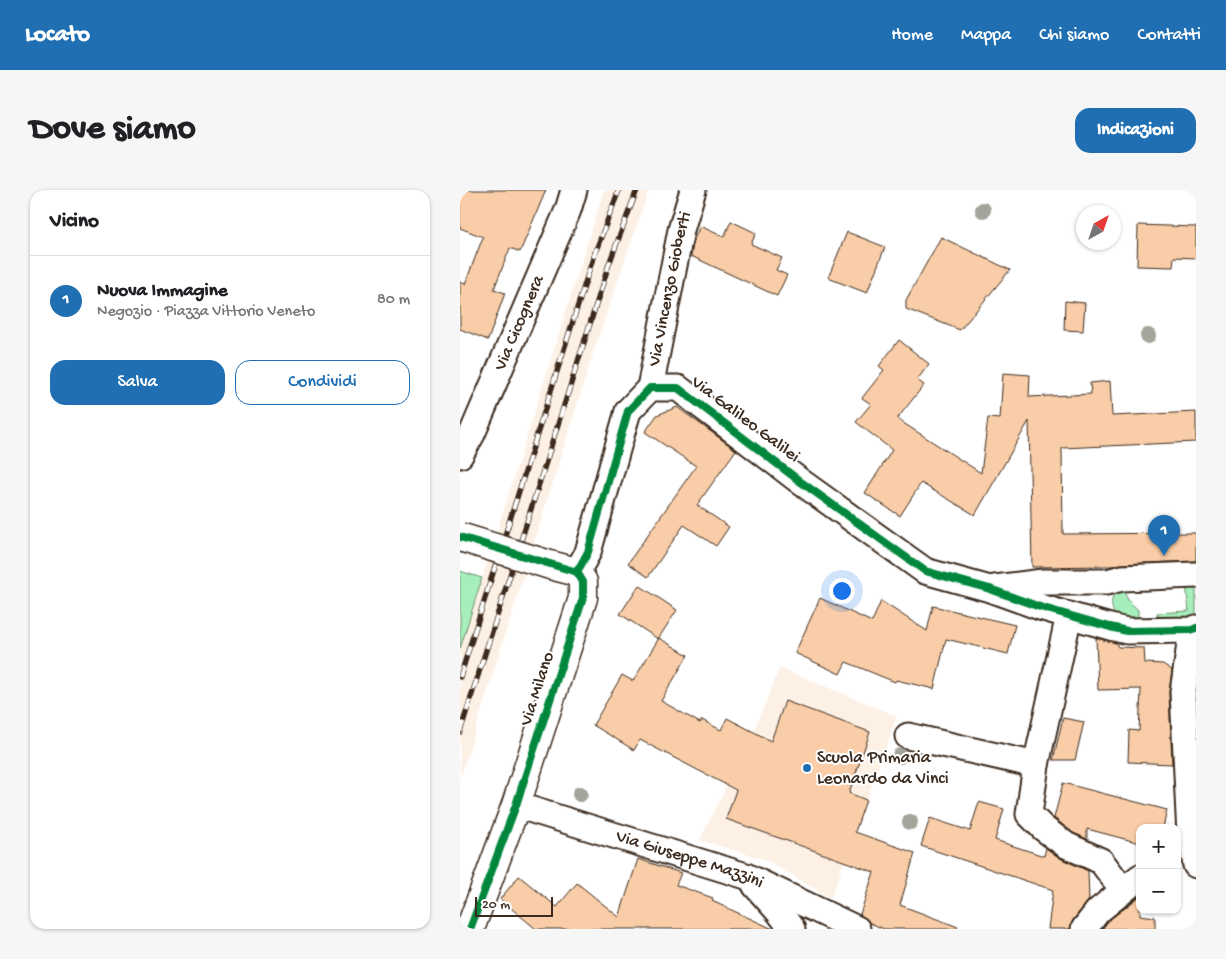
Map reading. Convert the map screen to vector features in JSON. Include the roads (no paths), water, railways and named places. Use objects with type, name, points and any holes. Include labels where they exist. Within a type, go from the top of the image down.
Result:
[{"type":"street","name":"Via Cicognera","points":[[460,455],[472,434],[564,219],[574,190]]},
{"type":"street","name":"Via Vincenzo Gioberti","points":[[650,388],[681,230],[693,190]]},
{"type":"street","points":[[460,537],[577,572],[588,552],[628,411],[650,388]]},
{"type":"street","name":"Via Galileo Galilei","points":[[650,388],[678,388],[801,482],[925,571],[990,589],[1068,615],[1128,631],[1194,629]]},
{"type":"street","name":"Via Milano","points":[[470,929],[516,805],[583,598],[583,582],[577,572]]},
{"type":"street","points":[[990,589],[1043,582],[1107,582],[1122,578],[1193,576]]},
{"type":"street","points":[[1107,582],[1096,590],[1092,604],[1096,617],[1110,627]]},
{"type":"street","points":[[1068,615],[1036,764],[1029,814],[1043,828],[1066,845],[1101,861],[1132,884],[1098,911],[1084,929]]},
{"type":"street","points":[[1194,629],[1183,692],[1183,841],[1196,865]]},
{"type":"street","points":[[908,736],[1036,764]]},
{"type":"street","name":"Via Giuseppe Mazzini","points":[[516,805],[746,876],[857,929]]},
{"type":"street","points":[[746,876],[792,929]]},
{"type":"railway","points":[[460,677],[593,258],[619,190]]},
{"type":"railway","points":[[460,732],[609,264],[637,190]]},
{"type":"place","name":"Nuova Immagine","points":[[1164,556]]},
{"type":"place","name":"Scuola Primaria Leonardo da Vinci","points":[[807,768]]}]
